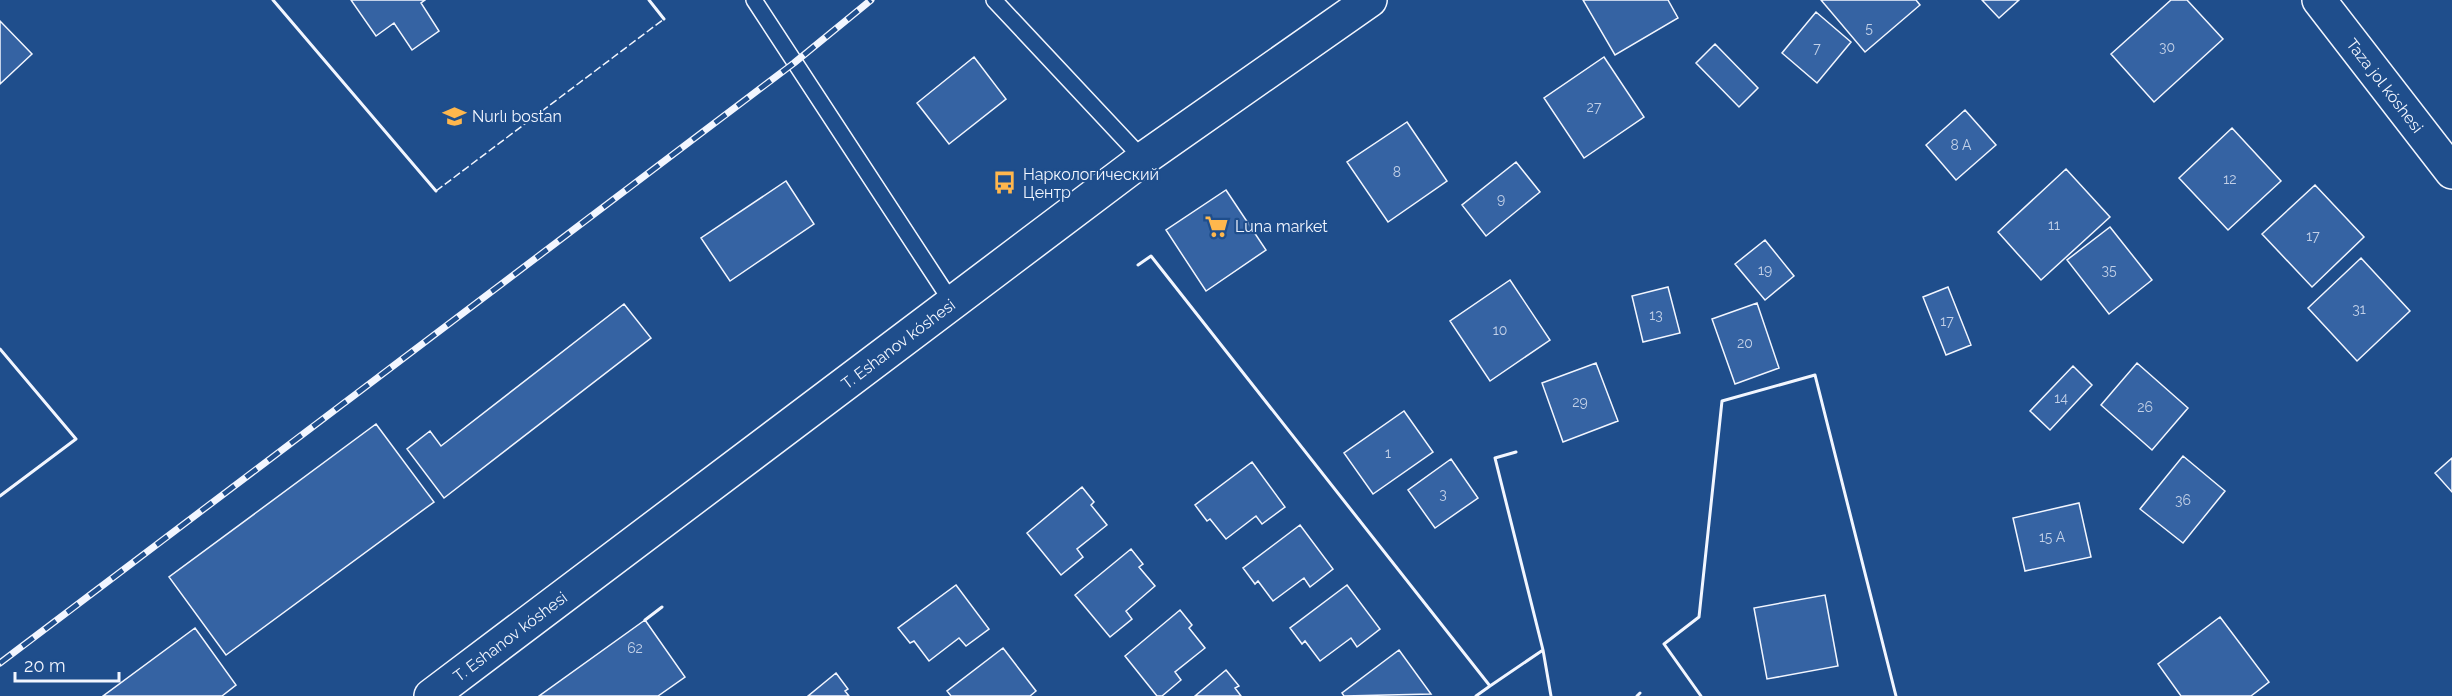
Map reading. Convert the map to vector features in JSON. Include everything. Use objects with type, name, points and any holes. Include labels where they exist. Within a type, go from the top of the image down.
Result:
[{"type":"main road","name":"T. Eshanov kóshesi","points":[[431,696],[1143,159],[1370,0]]},
{"type":"main road","name":"Taza jol kóshesi","points":[[2319,0],[2452,172]]},
{"type":"lane","points":[[754,0],[953,304]]},
{"type":"lane","points":[[994,0],[1143,159]]},
{"type":"building","points":[[351,0],[425,0],[421,3],[439,31],[412,50],[394,23],[376,36]]},
{"type":"building","points":[[1583,0],[1668,0],[1678,18],[1615,55]]},
{"type":"building","points":[[1821,0],[1916,0],[1920,5],[1865,52]]},
{"type":"building","points":[[1982,0],[2019,0],[1999,18]]},
{"type":"building","points":[[2171,0],[2187,0],[2223,39],[2154,102],[2111,54]]},
{"type":"building","points":[[1816,12],[1851,42],[1817,83],[1782,53]]},
{"type":"building","points":[[0,21],[32,54],[0,84]]},
{"type":"building","points":[[1715,44],[1758,88],[1739,107],[1696,63]]},
{"type":"building","points":[[974,57],[1006,99],[949,144],[917,103]]},
{"type":"building","points":[[1604,57],[1644,117],[1584,158],[1544,98]]},
{"type":"building","points":[[1965,110],[1996,145],[1956,180],[1926,145]]},
{"type":"building","points":[[1407,122],[1447,181],[1388,222],[1347,162]]},
{"type":"building","points":[[2232,128],[2281,181],[2228,230],[2179,178]]},
{"type":"building","points":[[1516,162],[1540,192],[1486,236],[1462,205]]},
{"type":"building","points":[[2066,169],[2110,217],[2041,280],[1998,232]]},
{"type":"building","points":[[786,181],[814,224],[730,281],[701,238]]},
{"type":"building","points":[[2315,185],[2364,237],[2312,287],[2262,234]]},
{"type":"building","points":[[1226,190],[1266,250],[1206,291],[1166,230]]},
{"type":"building","points":[[2110,227],[2152,280],[2109,314],[2067,260]]},
{"type":"building","points":[[1765,240],[1794,276],[1765,300],[1735,264]]},
{"type":"building","points":[[2361,258],[2410,311],[2357,361],[2308,308]]},
{"type":"building","points":[[1510,280],[1550,340],[1490,381],[1450,321]]},
{"type":"building","points":[[1668,287],[1680,333],[1643,342],[1632,296]]},
{"type":"building","points":[[1948,287],[1971,345],[1946,355],[1923,297]]},
{"type":"building","points":[[1757,303],[1779,368],[1735,384],[1712,319]]},
{"type":"building","points":[[624,304],[651,338],[444,498],[407,449],[430,431],[441,446]]},
{"type":"building","points":[[1596,363],[1618,421],[1563,442],[1542,383]]},
{"type":"building","points":[[2137,363],[2188,408],[2152,450],[2101,405]]},
{"type":"building","points":[[2073,366],[2092,385],[2050,430],[2030,411]]},
{"type":"building","points":[[1404,411],[1433,452],[1373,494],[1344,453]]},
{"type":"building","points":[[376,424],[434,502],[226,655],[169,577]]},
{"type":"building","points":[[2183,456],[2225,491],[2183,543],[2140,509]]},
{"type":"building","points":[[2452,458],[2452,492],[2435,473]]},
{"type":"building","points":[[1451,459],[1478,498],[1435,528],[1408,490]]},
{"type":"building","points":[[1252,462],[1285,507],[1262,524],[1256,516],[1226,539],[1210,519],[1207,521],[1195,505]]},
{"type":"building","points":[[1082,487],[1094,502],[1091,505],[1107,525],[1077,549],[1083,557],[1061,575],[1027,533]]},
{"type":"building","points":[[2079,503],[2091,557],[2025,571],[2013,518]]},
{"type":"building","points":[[1300,525],[1333,569],[1310,587],[1304,578],[1273,601],[1258,581],[1255,584],[1243,568]]},
{"type":"building","points":[[1131,549],[1143,564],[1139,567],[1155,586],[1126,611],[1132,619],[1110,637],[1075,595]]},
{"type":"building","points":[[956,585],[989,629],[966,646],[959,638],[929,661],[914,641],[910,643],[898,628]]},
{"type":"building","points":[[1347,585],[1380,629],[1357,647],[1351,638],[1320,661],[1305,641],[1302,644],[1290,628]]},
{"type":"building","points":[[1825,595],[1838,666],[1767,679],[1754,608]]},
{"type":"building","points":[[1180,610],[1192,625],[1189,628],[1205,648],[1175,672],[1181,680],[1162,696],[1157,696],[1125,656]]},
{"type":"building","points":[[2220,617],[2269,682],[2251,696],[2181,696],[2158,664]]},
{"type":"building","points":[[645,620],[685,677],[658,696],[539,696]]},
{"type":"building","points":[[195,628],[236,685],[222,696],[103,696]]},
{"type":"building","points":[[1003,648],[1036,691],[1030,696],[951,696],[947,691]]},
{"type":"building","points":[[1399,650],[1431,694],[1344,696],[1342,693]]},
{"type":"building","points":[[1226,670],[1239,686],[1235,688],[1241,696],[1195,696]]},
{"type":"building","points":[[836,673],[848,689],[845,691],[849,696],[808,696]]},
{"type":"railway","points":[[0,663],[794,63],[871,0]]},
{"type":"fence","points":[[436,191],[664,19]]},
{"type":"wall","points":[[273,0],[436,191]]},
{"type":"wall","points":[[649,0],[664,19]]},
{"type":"wall","points":[[1138,265],[1151,256],[1490,686],[1476,696]]},
{"type":"wall","points":[[0,349],[76,439],[0,496]]},
{"type":"wall","points":[[1701,696],[1664,644],[1699,617],[1722,401],[1815,375],[1896,696]]},
{"type":"wall","points":[[1516,452],[1495,458],[1543,650],[1551,696]]},
{"type":"wall","points":[[645,620],[662,607]]},
{"type":"wall","points":[[1490,686],[1543,650]]},
{"type":"wall","points":[[1637,696],[1640,693]]},
{"type":"place","name":"Nurlı bostan","points":[[454,116]]},
{"type":"place","name":"Наркологический Центр","points":[[1005,183]]},
{"type":"place","name":"Luna market","points":[[1217,226]]}]
